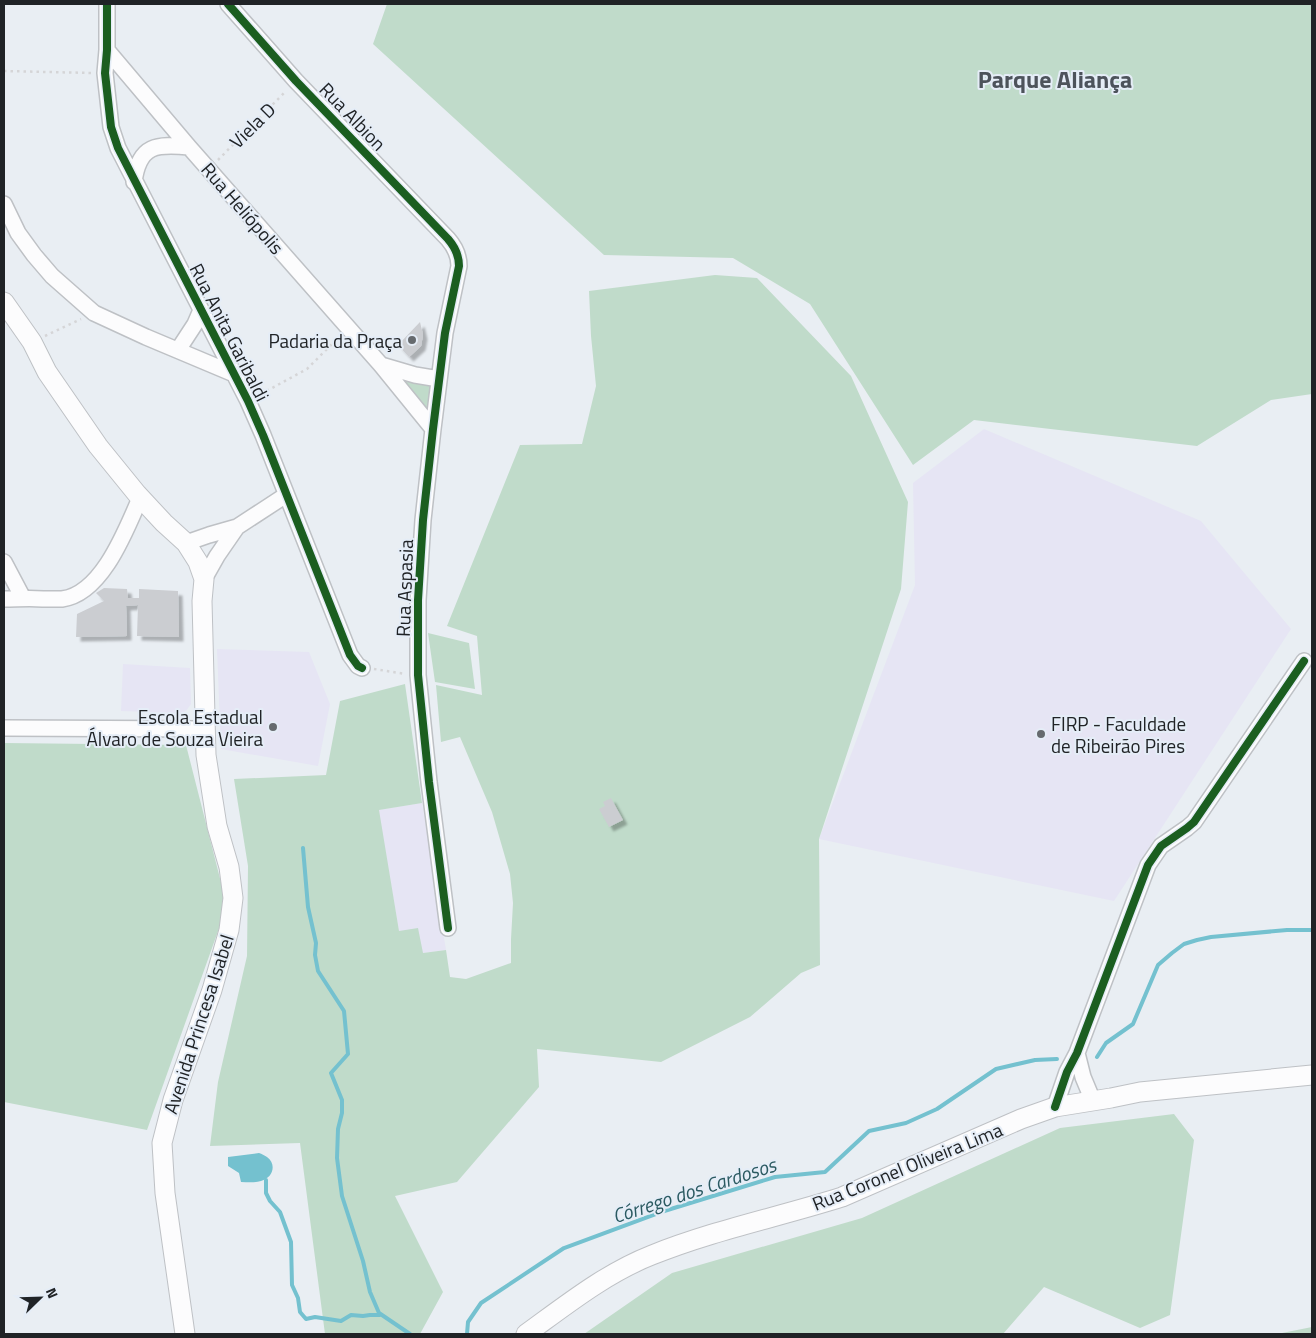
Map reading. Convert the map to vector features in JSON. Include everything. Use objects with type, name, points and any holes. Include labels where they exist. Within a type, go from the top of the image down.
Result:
[{"type":"main road","name":"Avenida Princesa Isabel","points":[[4,302],[32,342],[48,372],[98,446],[140,498],[186,544],[198,562],[204,579],[202,600],[206,755],[217,826],[229,867],[233,898],[229,930],[212,990],[173,1100],[162,1142],[165,1193],[186,1334]]},
{"type":"main road","name":"Rua Coronel Oliveira Lima","points":[[526,1334],[601,1280],[650,1255],[701,1237],[842,1197],[1021,1119],[1055,1107],[1140,1092],[1312,1075]]},
{"type":"street","name":"Rua Anita Garibaldi","points":[[107,4],[105,73],[111,127],[118,148],[248,401],[350,655],[358,666],[362,668]]},
{"type":"street","name":"Rua Albion","points":[[228,4],[296,81],[448,239],[456,250]]},
{"type":"street","name":"Rua Heliópolis","points":[[107,50],[208,169],[381,364],[433,429]]},
{"type":"street","points":[[134,182],[136,169],[148,151],[155,147],[163,146],[189,147]]},
{"type":"street","points":[[4,204],[18,233],[34,255],[52,276],[94,313],[234,374]]},
{"type":"street","name":"Rua Aspasia","points":[[448,928],[429,782],[418,675],[418,600],[423,520],[439,379],[445,333],[459,266],[456,250]]},
{"type":"street","points":[[178,350],[195,324],[201,310]]},
{"type":"street","name":"Rua Heliópolis","points":[[381,364],[415,375],[439,379]]},
{"type":"street","points":[[186,544],[237,526],[286,495]]},
{"type":"street","points":[[4,599],[64,599],[78,593],[96,579],[108,564],[140,498]]},
{"type":"street","points":[[204,579],[237,526]]},
{"type":"street","points":[[4,562],[23,598]]},
{"type":"street","points":[[1055,1107],[1076,1062],[1148,865],[1161,846],[1194,822],[1304,660]]},
{"type":"street","points":[[4,728],[205,729]]},
{"type":"street","points":[[1076,1062],[1093,1101]]},
{"type":"path","points":[[4,71],[105,73]]},
{"type":"path","points":[[32,342],[94,313]]},
{"type":"path","points":[[248,401],[307,369],[348,328]]},
{"type":"path","points":[[362,668],[418,675]]},
{"type":"shaded area","name":"FIRP - Faculdade de Ribeirão Pires","points":[[984,429],[1201,521],[1291,629],[1114,901],[819,839],[915,585],[913,483]]},
{"type":"shaded area","name":"Escola Estadual Álvaro de Souza Vieira","points":[[217,649],[309,652],[330,704],[318,766],[221,749]]},
{"type":"shaded area","points":[[123,664],[190,668],[191,704],[186,711],[180,713],[121,711]]},
{"type":"shaded area","points":[[422,803],[446,950],[423,953],[399,931],[378,810]]},
{"type":"green space","points":[[387,4],[1312,4],[1312,394],[1271,400],[1197,446],[974,420],[913,465],[810,304],[733,258],[604,255],[373,44]]},
{"type":"green space","points":[[715,275],[757,278],[851,376],[908,502],[901,589],[819,839],[820,965],[801,973],[750,1017],[661,1062],[537,1049],[539,1087],[457,1182],[395,1196],[443,1292],[420,1334],[325,1334],[300,1143],[210,1146],[218,1082],[247,956],[248,866],[234,779],[326,775],[340,701],[405,684],[422,803],[379,810],[399,931],[418,928],[423,953],[446,950],[450,977],[466,979],[511,963],[513,903],[510,874],[492,812],[460,737],[441,742],[436,685],[482,695],[477,636],[447,626],[520,445],[582,444],[596,386],[589,291]]},
{"type":"green space","points":[[391,371],[435,382],[432,414],[410,398]]},
{"type":"green space","points":[[428,633],[469,643],[475,689],[435,682]]},
{"type":"green space","points":[[4,743],[186,745],[227,906],[147,1130],[4,1102]]},
{"type":"green space","points":[[1174,1114],[1194,1140],[1170,1315],[1140,1328],[1044,1287],[1003,1334],[584,1334],[672,1273],[862,1218],[1060,1128]]},
{"type":"green space","points":[[1312,1327],[1312,1334],[1282,1334],[1282,1333]]},
{"type":"water","points":[[259,1153],[266,1156],[272,1163],[271,1174],[261,1181],[241,1182],[239,1173],[228,1166],[228,1157]]},
{"type":"building","name":"Padaria da Praça","points":[[420,322],[423,335],[421,346],[409,357],[398,345]]},
{"type":"building","points":[[104,588],[127,589],[128,598],[139,598],[139,589],[178,591],[179,637],[137,636],[138,605],[126,606],[127,636],[76,637],[77,614],[104,601],[96,593]]},
{"type":"building","points":[[611,798],[623,820],[609,827],[599,809],[605,806],[603,802]]},
{"type":"waterway","points":[[303,848],[308,907],[316,943],[315,955],[318,971],[344,1011],[348,1054],[331,1073],[342,1100],[337,1158],[342,1196],[363,1261],[370,1292],[379,1313],[410,1334]]},
{"type":"waterway","name":"Córrego dos Cardosos","points":[[1097,1057],[1106,1043],[1133,1024],[1158,965],[1184,944],[1211,937],[1287,930],[1312,930]]},
{"type":"waterway","name":"Córrego dos Cardosos","points":[[467,1334],[468,1322],[481,1303],[564,1248],[661,1212],[775,1177],[825,1172],[869,1131],[906,1123],[937,1109],[996,1069],[1035,1060],[1057,1059]]},
{"type":"waterway","points":[[266,1180],[266,1193],[270,1201],[280,1212],[291,1242],[292,1285],[298,1298],[300,1312],[306,1319],[315,1317],[341,1321],[351,1315],[380,1315]]},
{"type":"cycle path","points":[[107,4],[105,73],[111,127],[118,148],[248,401],[350,655],[358,666],[362,668]]},
{"type":"cycle path","points":[[228,4],[296,81],[448,239],[455,248],[458,258],[459,266],[445,333],[433,429],[423,520],[418,600],[418,675],[429,782],[448,928]]},
{"type":"cycle path","points":[[1055,1107],[1148,865],[1161,846],[1194,822],[1304,661]]},
{"type":"place","name":"Padaria da Praça","points":[[412,340]]},
{"type":"place","name":"Escola Estadual Álvaro de Souza Vieira","points":[[273,727]]},
{"type":"place","name":"FIRP - Faculdade de Ribeirão Pires","points":[[1041,734]]},
{"type":"district","name":"Parque Aliança","points":[[1055,79]]}]
